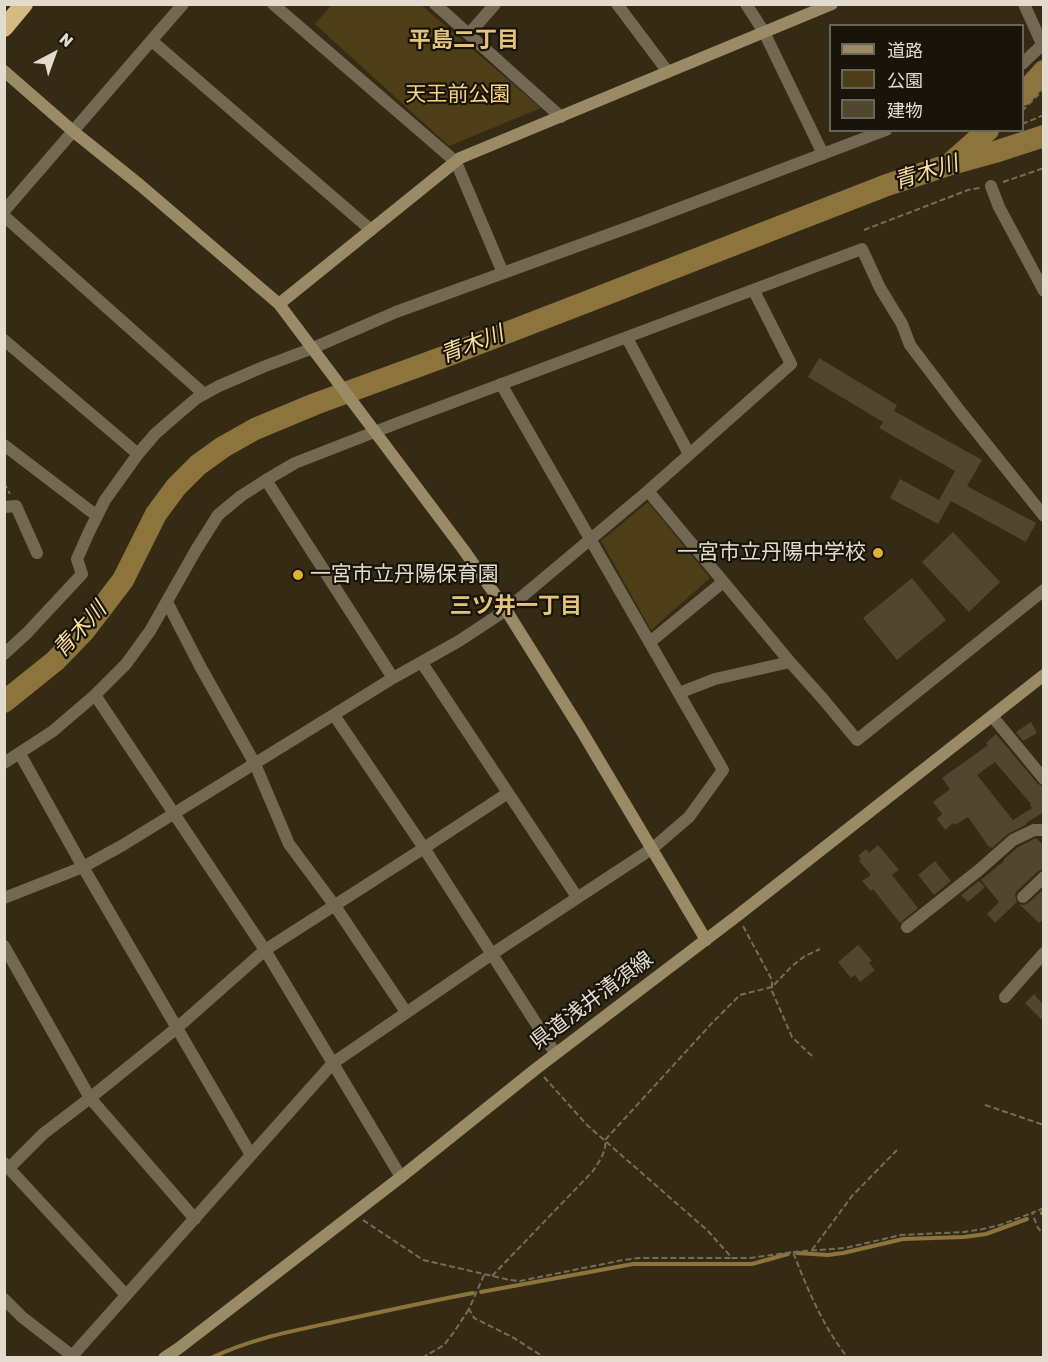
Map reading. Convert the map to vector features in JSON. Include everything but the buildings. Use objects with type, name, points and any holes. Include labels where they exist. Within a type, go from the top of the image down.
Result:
[{"type":"highway","points":[[4,28],[24,4]]},
{"type":"street","points":[[4,211],[183,4]]},
{"type":"street","points":[[273,4],[456,162],[502,273]]},
{"type":"street","points":[[435,4],[561,117]]},
{"type":"street","points":[[469,34],[495,4]]},
{"type":"street","points":[[617,4],[668,72]]},
{"type":"street","points":[[746,4],[764,32],[823,154]]},
{"type":"street","points":[[279,304],[460,158],[832,4]]},
{"type":"street","points":[[1024,4],[1043,44],[1024,63]]},
{"type":"street","points":[[152,41],[371,230]]},
{"type":"street","points":[[4,71],[279,304],[463,549],[506,610],[581,730],[706,940]]},
{"type":"street","points":[[4,654],[27,633],[82,574],[77,560],[97,516],[105,500],[138,454],[155,434],[204,394],[262,367],[316,352],[396,312],[881,132]]},
{"type":"street","points":[[991,186],[999,207],[1044,291]]},
{"type":"street","points":[[4,216],[204,394]]},
{"type":"street","points":[[4,763],[53,731],[95,695],[126,664],[150,631],[218,515],[241,496],[266,480],[295,463],[862,249],[879,288],[902,324],[910,345],[1044,516]]},
{"type":"street","points":[[4,898],[83,867],[174,815],[506,610],[648,491],[791,364],[753,291]]},
{"type":"street","points":[[627,338],[689,454]]},
{"type":"street","points":[[4,340],[138,454]]},
{"type":"street","points":[[4,1299],[22,1317],[74,1356],[333,1063],[652,848],[689,817],[723,770],[501,384]]},
{"type":"street","points":[[4,445],[97,516]]},
{"type":"street","points":[[266,480],[393,678]]},
{"type":"street","points":[[648,491],[857,740],[1044,590]]},
{"type":"street","points":[[4,507],[15,506],[37,553]]},
{"type":"street","points":[[650,642],[723,582]]},
{"type":"street","points":[[167,602],[255,764],[289,844],[335,906],[406,1012]]},
{"type":"street","points":[[679,693],[715,679],[790,662]]},
{"type":"street","points":[[422,663],[577,897]]},
{"type":"street","name":"県道浅井清須線","points":[[164,1358],[401,1177],[555,1053],[706,940],[1044,675]]},
{"type":"street","points":[[95,695],[265,950],[401,1177]]},
{"type":"street","points":[[334,715],[424,848],[555,1053]]},
{"type":"street","points":[[992,716],[1044,778]]},
{"type":"street","points":[[20,754],[83,867],[251,1155]]},
{"type":"street","points":[[126,1295],[7,1166],[43,1134],[178,1027],[265,950],[508,793]]},
{"type":"street","points":[[907,927],[1013,840],[1034,830],[1044,831],[1042,834],[1044,837]]},
{"type":"street","points":[[1023,897],[1044,877]]},
{"type":"street","points":[[4,946],[90,1098],[195,1218]]},
{"type":"street","points":[[1005,997],[1044,953]]},
{"type":"path","points":[[1024,110],[1044,89]]},
{"type":"path","points":[[1024,124],[1044,116]]},
{"type":"path","points":[[864,230],[968,190],[991,186],[1044,168]]},
{"type":"path","points":[[737,916],[772,980],[772,991],[792,1037],[813,1057]]},
{"type":"path","points":[[492,1276],[592,1171],[606,1145],[605,1140],[740,995],[772,987],[792,966],[805,956],[820,949]]},
{"type":"path","points":[[537,1068],[587,1125],[708,1231],[732,1258]]},
{"type":"path","points":[[985,1105],[1044,1125]]},
{"type":"path","points":[[812,1250],[852,1196],[897,1150]]},
{"type":"path","points":[[353,1213],[423,1260],[520,1281],[639,1258],[750,1258],[845,1248],[902,1235],[964,1232],[983,1229],[1044,1208]]},
{"type":"path","points":[[1032,1214],[1044,1235]]},
{"type":"path","points":[[793,1252],[824,1320],[848,1358]]},
{"type":"path","points":[[422,1358],[444,1345],[454,1332],[469,1309],[484,1275]]},
{"type":"path","points":[[469,1309],[474,1318],[514,1338],[545,1358]]},
{"type":"green space","name":"天王前公園","points":[[332,4],[421,5],[541,108],[449,146],[315,24]]},
{"type":"green space","points":[[648,502],[710,578],[651,630],[601,541]]},
{"type":"waterway","points":[[1024,93],[1044,71]]},
{"type":"waterway","points":[[953,161],[986,132]]},
{"type":"waterway","name":"青木川","points":[[4,702],[55,661],[84,631],[123,580],[156,514],[176,487],[198,465],[223,447],[255,429],[887,185],[1044,136]]},
{"type":"waterway","points":[[797,1253],[828,1255],[903,1239],[986,1234],[1027,1219]]},
{"type":"waterway","points":[[481,1292],[633,1264],[752,1264],[788,1254]]},
{"type":"waterway","points":[[211,1358],[287,1332],[473,1293]]},
{"type":"place","name":"一宮市立丹陽中学校","points":[[878,553]]},
{"type":"place","name":"一宮市立丹陽保育園","points":[[298,575]]},
{"type":"district","name":"平島二丁目","points":[[464,41]]},
{"type":"district","name":"三ツ井一丁目","points":[[516,607]]}]
